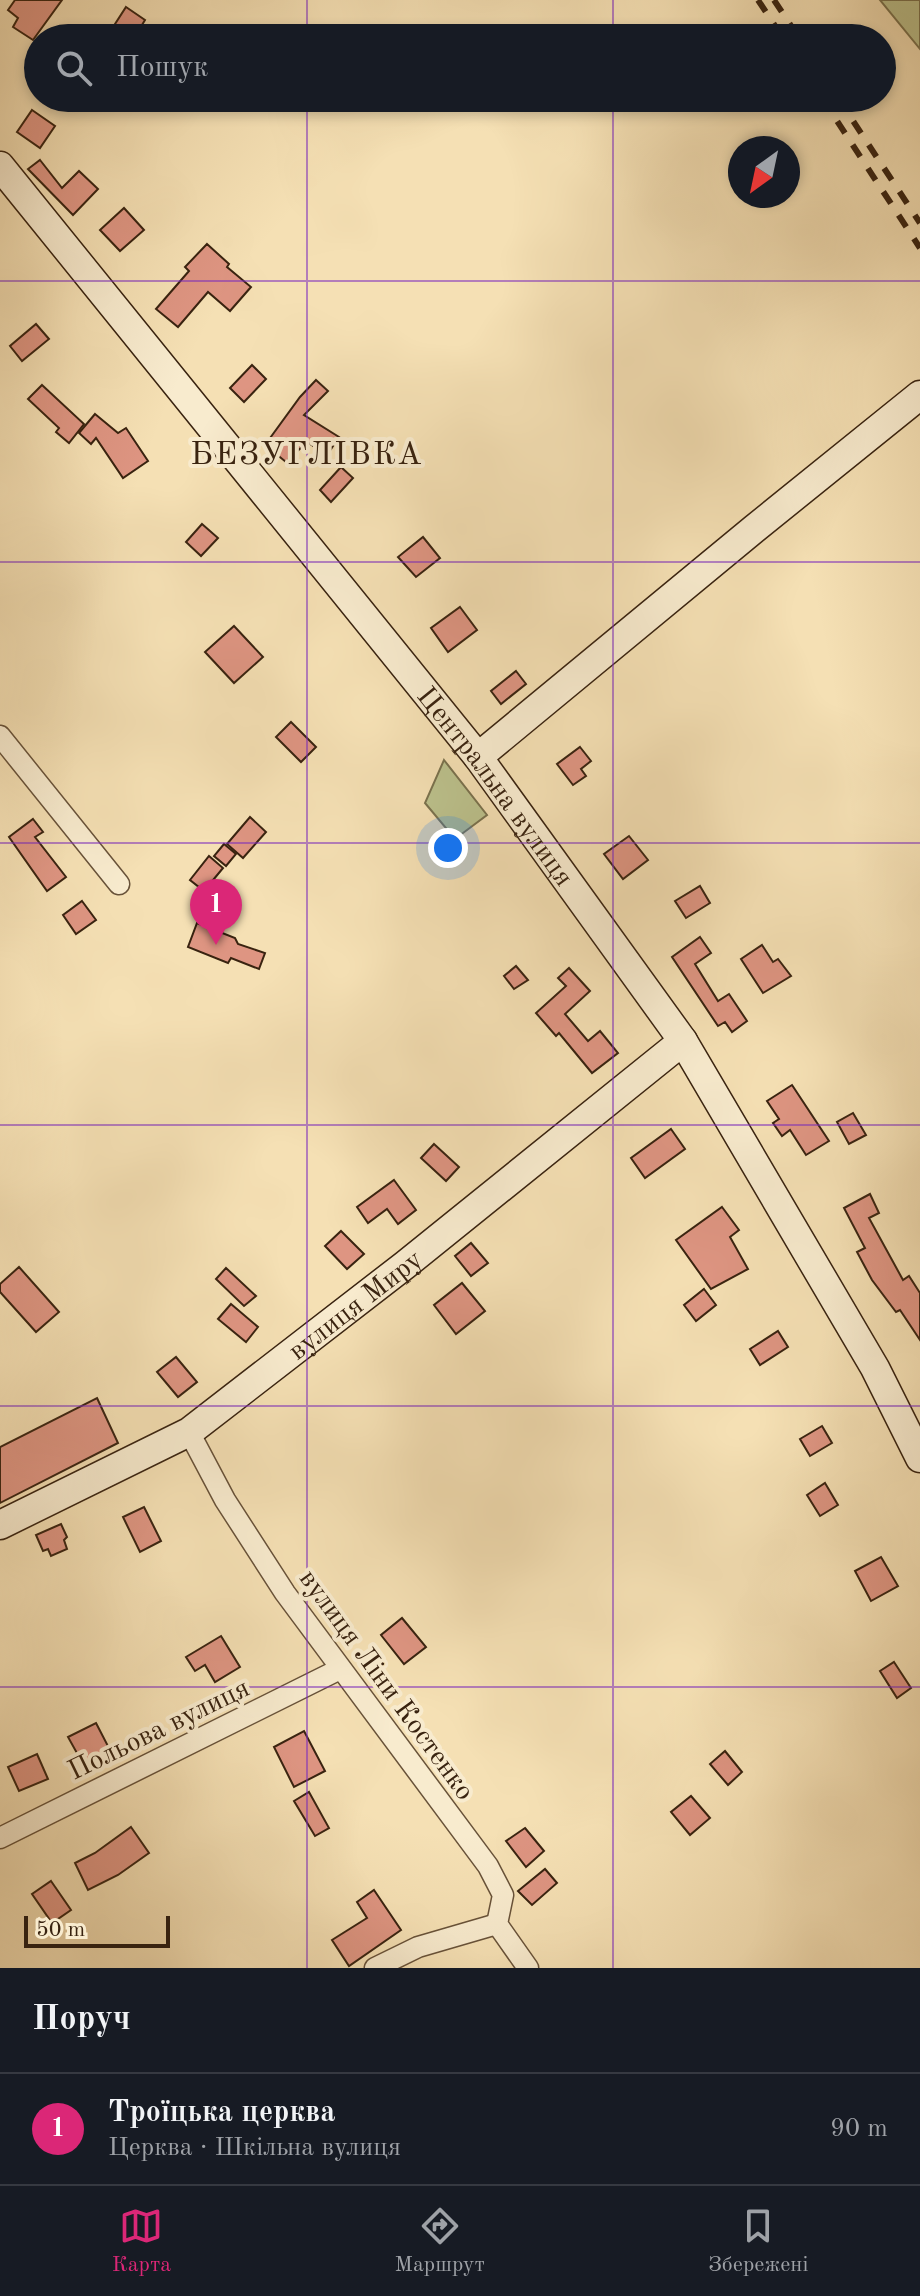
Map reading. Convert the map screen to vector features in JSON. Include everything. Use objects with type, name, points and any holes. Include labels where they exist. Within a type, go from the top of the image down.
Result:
[{"type":"street","name":"Центральна вулиця","points":[[0,166],[478,757],[683,1041],[875,1368],[920,1458]]},
{"type":"street","points":[[478,757],[920,395]]},
{"type":"street","points":[[0,736],[119,884]]},
{"type":"street","name":"вулиця Миру","points":[[0,1525],[189,1432],[405,1265],[683,1041]]},
{"type":"street","name":"вулиця Ліни Костенко","points":[[189,1432],[225,1500],[285,1593],[488,1866],[503,1895],[497,1924]]},
{"type":"street","name":"Польова вулиця","points":[[0,1838],[340,1669]]},
{"type":"street","points":[[375,1968],[418,1947],[497,1924],[528,1968]]},
{"type":"green space","points":[[880,0],[920,0],[920,49]]},
{"type":"green space","points":[[444,760],[487,815],[455,839],[425,803]]},
{"type":"building","points":[[15,0],[62,0],[45,24],[24,24],[24,34],[13,27],[18,18],[8,10]]},
{"type":"building","points":[[126,7],[145,20],[143,24],[115,24]]},
{"type":"building","points":[[31,112],[55,126],[40,148],[17,132]]},
{"type":"building","points":[[40,160],[62,188],[79,171],[98,189],[73,215],[28,169]]},
{"type":"building","points":[[124,208],[144,230],[120,251],[100,230]]},
{"type":"building","points":[[207,244],[229,264],[227,267],[251,287],[230,311],[208,292],[178,327],[156,309],[189,271],[185,267]]},
{"type":"building","points":[[36,324],[49,339],[22,361],[10,346]]},
{"type":"building","points":[[252,365],[266,379],[244,402],[230,388]]},
{"type":"building","points":[[316,380],[328,391],[304,415],[339,437],[327,455],[307,442],[286,462],[265,445]]},
{"type":"building","points":[[42,385],[84,424],[69,443],[56,432],[59,428],[28,399]]},
{"type":"building","points":[[95,414],[118,433],[126,428],[148,461],[123,478],[96,438],[91,444],[79,433]]},
{"type":"building","points":[[341,467],[353,478],[331,502],[320,490]]},
{"type":"building","points":[[202,524],[218,538],[201,556],[186,542]]},
{"type":"building","points":[[423,537],[440,558],[416,577],[398,557]]},
{"type":"building","points":[[460,607],[477,630],[448,652],[431,628]]},
{"type":"building","points":[[234,626],[263,657],[234,683],[205,652]]},
{"type":"building","points":[[516,671],[526,684],[501,704],[491,691]]},
{"type":"building","points":[[291,722],[316,747],[301,762],[276,737]]},
{"type":"building","points":[[580,747],[591,761],[581,769],[586,776],[573,785],[557,764]]},
{"type":"building","points":[[250,817],[266,832],[243,858],[227,844]]},
{"type":"building","points":[[33,819],[43,832],[35,837],[66,877],[47,891],[9,837]]},
{"type":"building","points":[[629,836],[648,860],[623,879],[604,854]]},
{"type":"building","points":[[224,844],[236,854],[226,866],[214,856]]},
{"type":"building","points":[[209,856],[223,868],[204,891],[190,880]]},
{"type":"building","points":[[700,886],[710,903],[686,918],[675,901]]},
{"type":"building","points":[[82,901],[96,920],[76,934],[63,915]]},
{"type":"building","points":[[197,923],[235,938],[238,944],[265,953],[259,969],[231,958],[228,963],[188,947]]},
{"type":"building","points":[[700,937],[711,953],[695,964],[718,1001],[729,994],[747,1021],[732,1032],[725,1022],[718,1026],[672,957]]},
{"type":"building","points":[[762,945],[773,962],[778,959],[791,976],[763,993],[741,959]]},
{"type":"building","points":[[516,966],[528,980],[514,989],[504,976]]},
{"type":"building","points":[[569,968],[590,991],[565,1014],[588,1041],[600,1031],[618,1053],[592,1073],[559,1033],[556,1036],[536,1013],[566,986],[558,978]]},
{"type":"building","points":[[792,1085],[829,1141],[806,1155],[790,1130],[782,1136],[773,1123],[779,1119],[767,1101]]},
{"type":"building","points":[[853,1113],[866,1135],[849,1144],[837,1122]]},
{"type":"building","points":[[671,1129],[685,1149],[645,1178],[631,1158]]},
{"type":"building","points":[[434,1144],[459,1167],[446,1181],[421,1158]]},
{"type":"building","points":[[394,1180],[416,1210],[398,1224],[387,1209],[368,1223],[357,1207]]},
{"type":"building","points":[[870,1194],[879,1213],[869,1218],[903,1280],[909,1276],[920,1293],[920,1340],[900,1310],[896,1312],[872,1280],[857,1252],[865,1248],[844,1208]]},
{"type":"building","points":[[722,1207],[739,1230],[730,1237],[748,1269],[711,1289],[676,1240]]},
{"type":"building","points":[[341,1231],[364,1254],[347,1269],[325,1246]]},
{"type":"building","points":[[471,1243],[488,1263],[471,1276],[455,1256]]},
{"type":"building","points":[[19,1267],[59,1312],[36,1332],[0,1292],[0,1284]]},
{"type":"building","points":[[226,1268],[256,1296],[244,1306],[216,1279]]},
{"type":"building","points":[[462,1283],[485,1311],[456,1334],[434,1305]]},
{"type":"building","points":[[704,1289],[716,1305],[696,1321],[684,1305]]},
{"type":"building","points":[[231,1304],[258,1327],[246,1342],[218,1319]]},
{"type":"building","points":[[778,1331],[788,1347],[760,1365],[750,1349]]},
{"type":"building","points":[[176,1357],[197,1382],[178,1397],[157,1372]]},
{"type":"building","points":[[97,1398],[118,1443],[0,1503],[0,1447]]},
{"type":"building","points":[[822,1426],[832,1443],[810,1456],[800,1439]]},
{"type":"building","points":[[825,1483],[838,1505],[820,1516],[807,1495]]},
{"type":"building","points":[[144,1507],[161,1541],[140,1552],[123,1517]]},
{"type":"building","points":[[61,1524],[67,1537],[64,1540],[67,1549],[51,1556],[48,1549],[43,1551],[36,1535]]},
{"type":"building","points":[[881,1557],[898,1586],[871,1601],[855,1571]]},
{"type":"building","points":[[402,1618],[426,1647],[404,1664],[381,1635]]},
{"type":"building","points":[[221,1636],[240,1667],[215,1682],[205,1665],[195,1671],[186,1657]]},
{"type":"building","points":[[894,1662],[911,1688],[897,1698],[880,1671]]},
{"type":"building","points":[[96,1723],[110,1750],[83,1764],[68,1737]]},
{"type":"building","points":[[304,1731],[325,1771],[294,1787],[274,1747]]},
{"type":"building","points":[[725,1751],[742,1772],[728,1785],[710,1764]]},
{"type":"building","points":[[37,1754],[48,1779],[19,1791],[8,1767]]},
{"type":"building","points":[[309,1792],[329,1828],[315,1836],[294,1801]]},
{"type":"building","points":[[691,1796],[710,1818],[690,1835],[671,1812]]},
{"type":"building","points":[[131,1827],[149,1853],[118,1875],[88,1890],[75,1863],[95,1853]]},
{"type":"building","points":[[525,1828],[544,1851],[526,1867],[506,1841]]},
{"type":"building","points":[[545,1869],[557,1883],[532,1905],[518,1891]]},
{"type":"building","points":[[51,1881],[71,1910],[52,1923],[32,1894]]},
{"type":"building","points":[[374,1890],[401,1930],[349,1966],[332,1940],[367,1918],[357,1902]]},
{"type":"railway","points":[[758,0],[774,24]]},
{"type":"railway","points":[[774,0],[790,24]]},
{"type":"railway","points":[[831,112],[920,248]]},
{"type":"railway","points":[[847,112],[920,223]]},
{"type":"place","name":"Троїцька церква","points":[[216,945]]},
{"type":"district","name":"БЕЗУГЛІВКА","points":[[307,453]]}]
